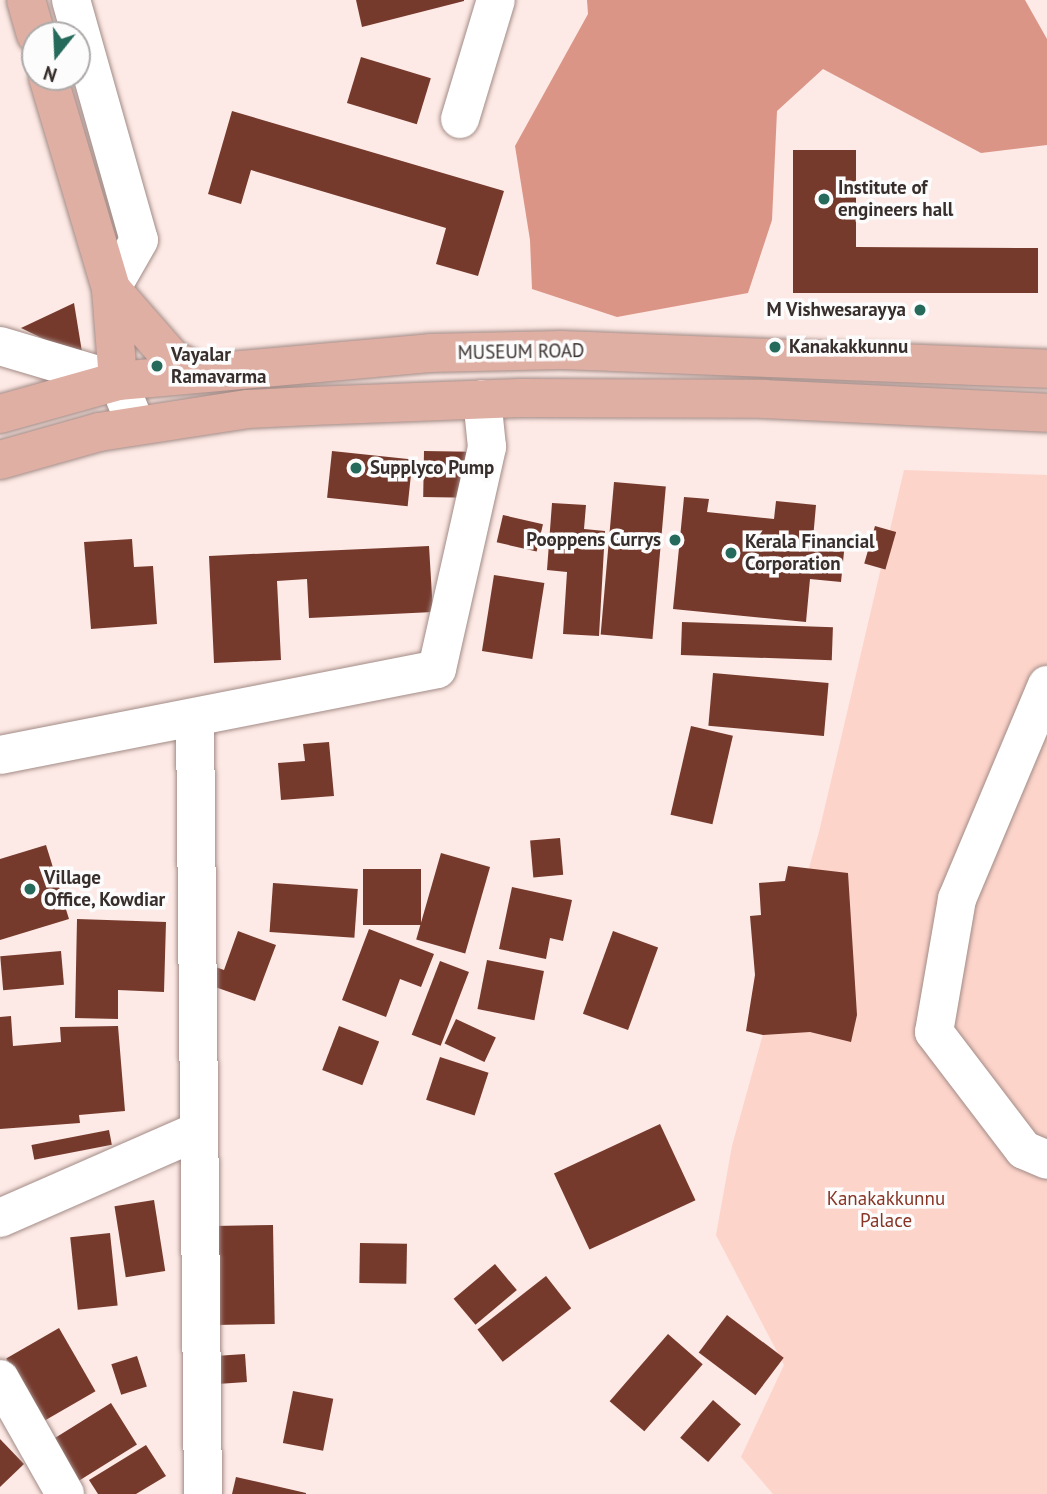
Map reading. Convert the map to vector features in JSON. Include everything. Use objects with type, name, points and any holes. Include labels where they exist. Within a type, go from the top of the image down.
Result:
[{"type":"main road","points":[[26,0],[32,21]]},
{"type":"main road","points":[[52,91],[111,289],[118,381]]},
{"type":"main road","points":[[111,289],[172,359],[197,372]]},
{"type":"main road","name":"MUSEUM ROAD","points":[[0,414],[118,381],[335,358],[561,350],[1047,369]]},
{"type":"main road","points":[[0,460],[136,426],[248,409],[482,399],[764,399],[1047,413]]},
{"type":"street","points":[[71,0],[139,240],[111,289]]},
{"type":"street","points":[[460,119],[496,0]]},
{"type":"street","points":[[1,333],[44,358],[118,381],[136,426]]},
{"type":"street","points":[[0,755],[195,720],[438,669],[487,447],[482,399]]},
{"type":"street","points":[[1047,685],[957,899],[934,1032],[1024,1150],[1047,1160]]},
{"type":"street","points":[[195,720],[203,1494]]},
{"type":"street","points":[[0,1219],[198,1131]]},
{"type":"street","points":[[0,1379],[65,1494]]},
{"type":"green space","name":"Kanakakkunnu Palace","points":[[904,470],[1047,475],[1047,1494],[773,1494],[741,1457],[784,1365],[716,1235],[732,1146],[819,832]]},
{"type":"shaded area","points":[[587,0],[1025,0],[1047,39],[1047,145],[981,153],[823,69],[777,111],[772,220],[748,293],[617,317],[532,289],[530,240],[515,146],[588,14]]},
{"type":"building","points":[[356,0],[464,0],[464,1],[362,27]]},
{"type":"building","points":[[361,57],[431,78],[417,124],[347,103]]},
{"type":"building","points":[[232,111],[504,191],[478,276],[436,264],[446,228],[251,170],[241,204],[208,194]]},
{"type":"building","name":"Institute of engineers hall","points":[[793,150],[856,150],[856,247],[1038,248],[1038,293],[793,293]]},
{"type":"building","points":[[74,303],[83,358],[21,328]]},
{"type":"building","points":[[332,451],[413,459],[408,506],[327,498]]},
{"type":"building","points":[[424,451],[470,452],[469,498],[423,497]]},
{"type":"building","points":[[614,482],[666,487],[652,639],[601,634]]},
{"type":"building","points":[[684,497],[709,499],[707,512],[774,519],[776,501],[816,505],[813,539],[845,542],[841,582],[810,579],[806,622],[673,609]]},
{"type":"building","points":[[552,503],[586,505],[584,529],[605,531],[599,636],[563,634],[567,572],[547,570]]},
{"type":"building","points":[[503,515],[543,524],[537,552],[497,542]]},
{"type":"building","points":[[875,526],[896,532],[885,570],[864,563]]},
{"type":"building","points":[[132,539],[134,567],[153,566],[157,624],[91,629],[84,542]]},
{"type":"building","points":[[429,546],[433,612],[309,618],[307,579],[277,581],[281,660],[214,663],[209,556]]},
{"type":"building","points":[[494,575],[544,583],[532,659],[482,651]]},
{"type":"building","points":[[682,622],[833,627],[832,660],[681,655]]},
{"type":"building","points":[[713,673],[829,683],[824,736],[708,726]]},
{"type":"building","points":[[691,726],[733,736],[712,824],[671,815]]},
{"type":"building","points":[[329,742],[334,796],[281,800],[278,763],[305,761],[303,744]]},
{"type":"building","points":[[560,838],[563,875],[533,877],[530,841]]},
{"type":"building","name":"Village Office, Kowdiar","points":[[46,845],[69,919],[0,940],[0,859]]},
{"type":"building","points":[[441,853],[490,867],[465,954],[416,940]]},
{"type":"building","points":[[788,866],[848,873],[857,1015],[851,1042],[810,1032],[763,1035],[746,1031],[755,975],[750,916],[761,915],[759,883],[785,881]]},
{"type":"building","points":[[363,869],[421,869],[421,925],[363,925]]},
{"type":"building","points":[[273,883],[358,889],[354,938],[270,932]]},
{"type":"building","points":[[512,887],[572,900],[563,941],[550,938],[546,959],[499,949]]},
{"type":"building","points":[[77,919],[166,922],[164,992],[118,990],[118,1019],[75,1018]]},
{"type":"building","points":[[369,929],[434,954],[421,987],[400,979],[386,1017],[342,1000]]},
{"type":"building","points":[[238,931],[276,945],[255,1001],[198,981],[204,963],[224,970]]},
{"type":"building","points":[[613,931],[658,947],[628,1030],[583,1014]]},
{"type":"building","points":[[61,951],[64,985],[3,990],[0,956]]},
{"type":"building","points":[[487,960],[544,971],[534,1020],[477,1009]]},
{"type":"building","points":[[440,961],[469,972],[441,1046],[412,1035]]},
{"type":"building","points":[[11,1016],[13,1046],[61,1042],[60,1027],[118,1026],[125,1111],[79,1115],[80,1123],[0,1129],[0,1017]]},
{"type":"building","points":[[456,1019],[496,1038],[484,1062],[445,1043]]},
{"type":"building","points":[[339,1026],[379,1041],[362,1085],[322,1070]]},
{"type":"building","points":[[440,1057],[489,1073],[475,1116],[426,1100]]},
{"type":"building","points":[[660,1124],[695,1200],[589,1250],[554,1173]]},
{"type":"building","points":[[109,1130],[112,1145],[34,1160],[31,1145]]},
{"type":"building","points":[[154,1200],[165,1271],[126,1277],[114,1206]]},
{"type":"building","points":[[273,1225],[275,1324],[215,1325],[213,1226]]},
{"type":"building","points":[[110,1233],[118,1306],[78,1310],[70,1237]]},
{"type":"building","points":[[360,1243],[407,1244],[406,1284],[359,1283]]},
{"type":"building","points":[[495,1264],[517,1290],[475,1325],[454,1299]]},
{"type":"building","points":[[546,1276],[571,1308],[503,1362],[477,1330]]},
{"type":"building","points":[[727,1315],[784,1358],[755,1395],[699,1353]]},
{"type":"building","points":[[59,1328],[96,1391],[43,1422],[6,1358]]},
{"type":"building","points":[[668,1334],[703,1364],[644,1431],[610,1401]]},
{"type":"building","points":[[245,1354],[247,1382],[221,1384],[219,1356]]},
{"type":"building","points":[[137,1356],[147,1386],[121,1395],[111,1364]]},
{"type":"building","points":[[293,1391],[333,1399],[323,1451],[283,1443]]},
{"type":"building","points":[[713,1400],[741,1424],[708,1462],[680,1438]]},
{"type":"building","points":[[111,1403],[137,1445],[66,1489],[40,1448]]},
{"type":"building","points":[[0,1439],[24,1464],[0,1487]]},
{"type":"building","points":[[146,1445],[166,1476],[136,1494],[98,1494],[89,1480]]},
{"type":"building","points":[[236,1477],[306,1493],[306,1494],[232,1494]]},
{"type":"place","name":"Institute of engineers hall","points":[[824,199]]},
{"type":"place","name":"M Vishwesarayya","points":[[920,310]]},
{"type":"place","name":"Kanakakkunnu","points":[[775,347]]},
{"type":"place","name":"Vayalar Ramavarma","points":[[157,366]]},
{"type":"place","name":"Supplyco Pump","points":[[356,468]]},
{"type":"place","name":"Pooppens Currys","points":[[675,540]]},
{"type":"place","name":"Kerala Financial Corporation","points":[[731,553]]},
{"type":"place","name":"Village Office, Kowdiar","points":[[30,889]]}]
